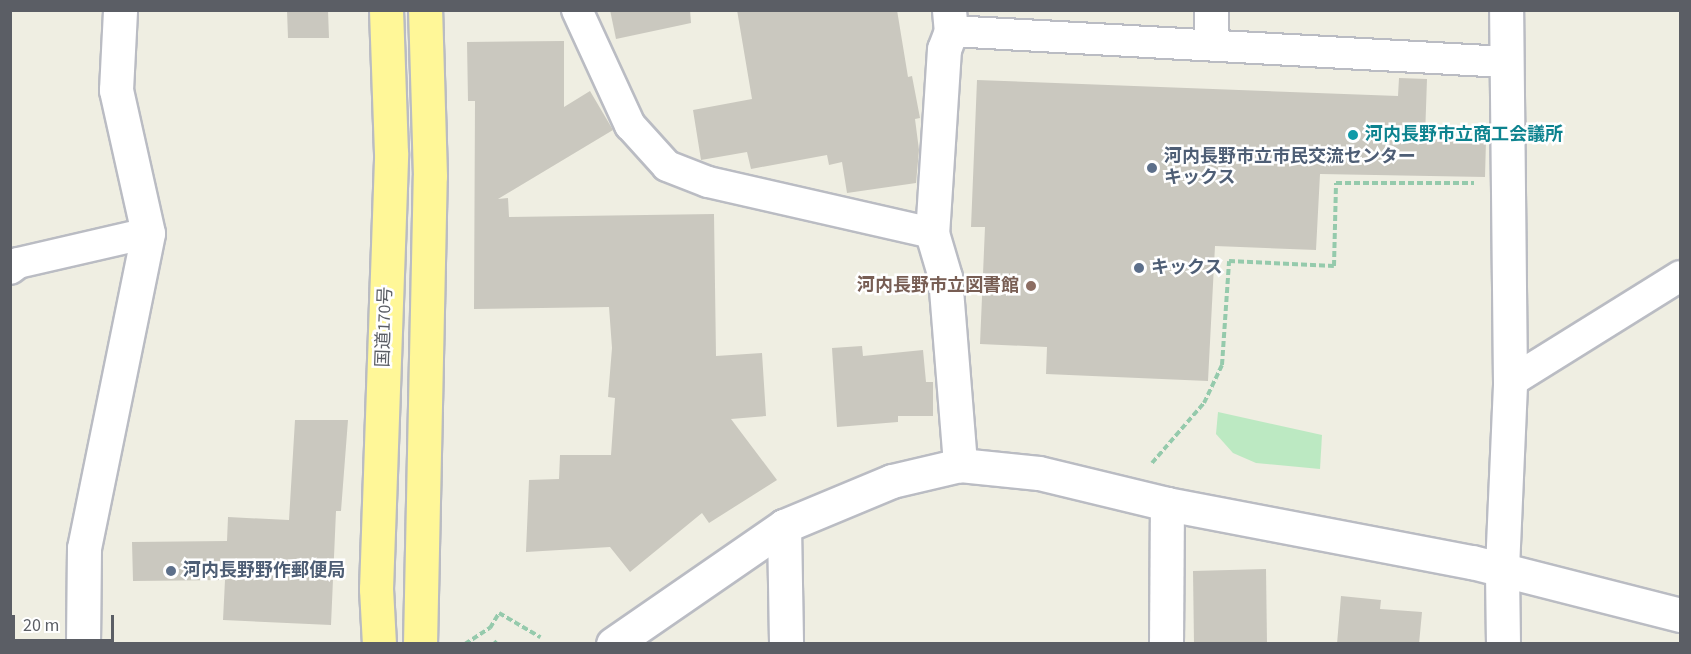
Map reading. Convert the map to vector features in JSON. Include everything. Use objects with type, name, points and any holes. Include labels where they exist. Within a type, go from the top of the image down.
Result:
[{"type":"highway","name":"国道170号","points":[[379,644],[376,589],[391,153],[386,10]]},
{"type":"highway","points":[[420,644],[430,176],[425,10]]},
{"type":"street","points":[[83,644],[84,548],[148,233],[116,90],[120,10]]},
{"type":"street","points":[[577,10],[630,125],[667,166],[708,182],[932,233]]},
{"type":"street","points":[[1210,10],[1211,43]]},
{"type":"street","points":[[1503,644],[1502,568],[1510,382],[1506,10]]},
{"type":"street","points":[[960,465],[945,277],[932,233],[944,50],[950,21],[1211,43],[1505,62]]},
{"type":"street","points":[[10,269],[18,263],[148,233]]},
{"type":"street","points":[[1510,382],[1680,276]]},
{"type":"street","points":[[613,644],[784,526],[892,481],[960,465],[1039,473],[1167,504],[1502,568],[1680,615]]},
{"type":"street","points":[[1166,644],[1167,504]]},
{"type":"street","points":[[784,526],[786,644]]},
{"type":"path","points":[[1152,462],[1204,403],[1222,365],[1229,261],[1334,266],[1336,183],[1507,183]]},
{"type":"path","points":[[465,644],[490,628],[499,613],[540,637]]},
{"type":"green space","points":[[1218,412],[1322,435],[1320,469],[1256,463],[1233,453],[1216,434]]},
{"type":"building","points":[[287,10],[328,10],[329,38],[288,38]]},
{"type":"building","points":[[610,10],[690,10],[691,23],[616,39]]},
{"type":"building","points":[[737,10],[897,10],[908,77],[912,76],[920,118],[915,119],[919,150],[916,183],[847,193],[842,162],[829,165],[827,155],[751,169],[747,152],[701,160],[693,110],[752,99]]},
{"type":"building","points":[[564,41],[564,107],[590,91],[613,130],[498,199],[508,198],[509,217],[714,214],[716,356],[762,353],[766,416],[731,419],[777,480],[709,523],[702,513],[630,572],[610,547],[526,552],[529,480],[559,479],[560,455],[611,455],[615,398],[608,397],[612,348],[609,307],[474,309],[475,101],[468,101],[467,42]]},
{"type":"building","points":[[1399,78],[1427,79],[1425,137],[1486,140],[1485,177],[1320,174],[1316,250],[1215,246],[1208,381],[1046,374],[1047,347],[980,344],[985,227],[971,227],[977,80],[1398,96]]},
{"type":"building","points":[[862,346],[863,356],[923,350],[926,382],[933,382],[933,416],[898,416],[898,422],[837,427],[832,348]]},
{"type":"building","points":[[295,420],[348,420],[341,511],[336,511],[331,625],[223,620],[225,580],[133,581],[132,542],[227,541],[228,517],[289,520]]},
{"type":"building","points":[[1266,569],[1267,644],[1194,644],[1193,571]]},
{"type":"building","points":[[1341,596],[1381,600],[1380,609],[1422,612],[1419,644],[1337,644]]},
{"type":"place","name":"河内長野市立商工会議所","points":[[1353,135]]},
{"type":"place","name":"河内長野市立市民交流センター キックス","points":[[1152,168]]},
{"type":"place","name":"キックス","points":[[1139,268]]},
{"type":"place","name":"河内長野市立図書館","points":[[1031,286]]},
{"type":"place","name":"河内長野野作郵便局","points":[[171,571]]}]
